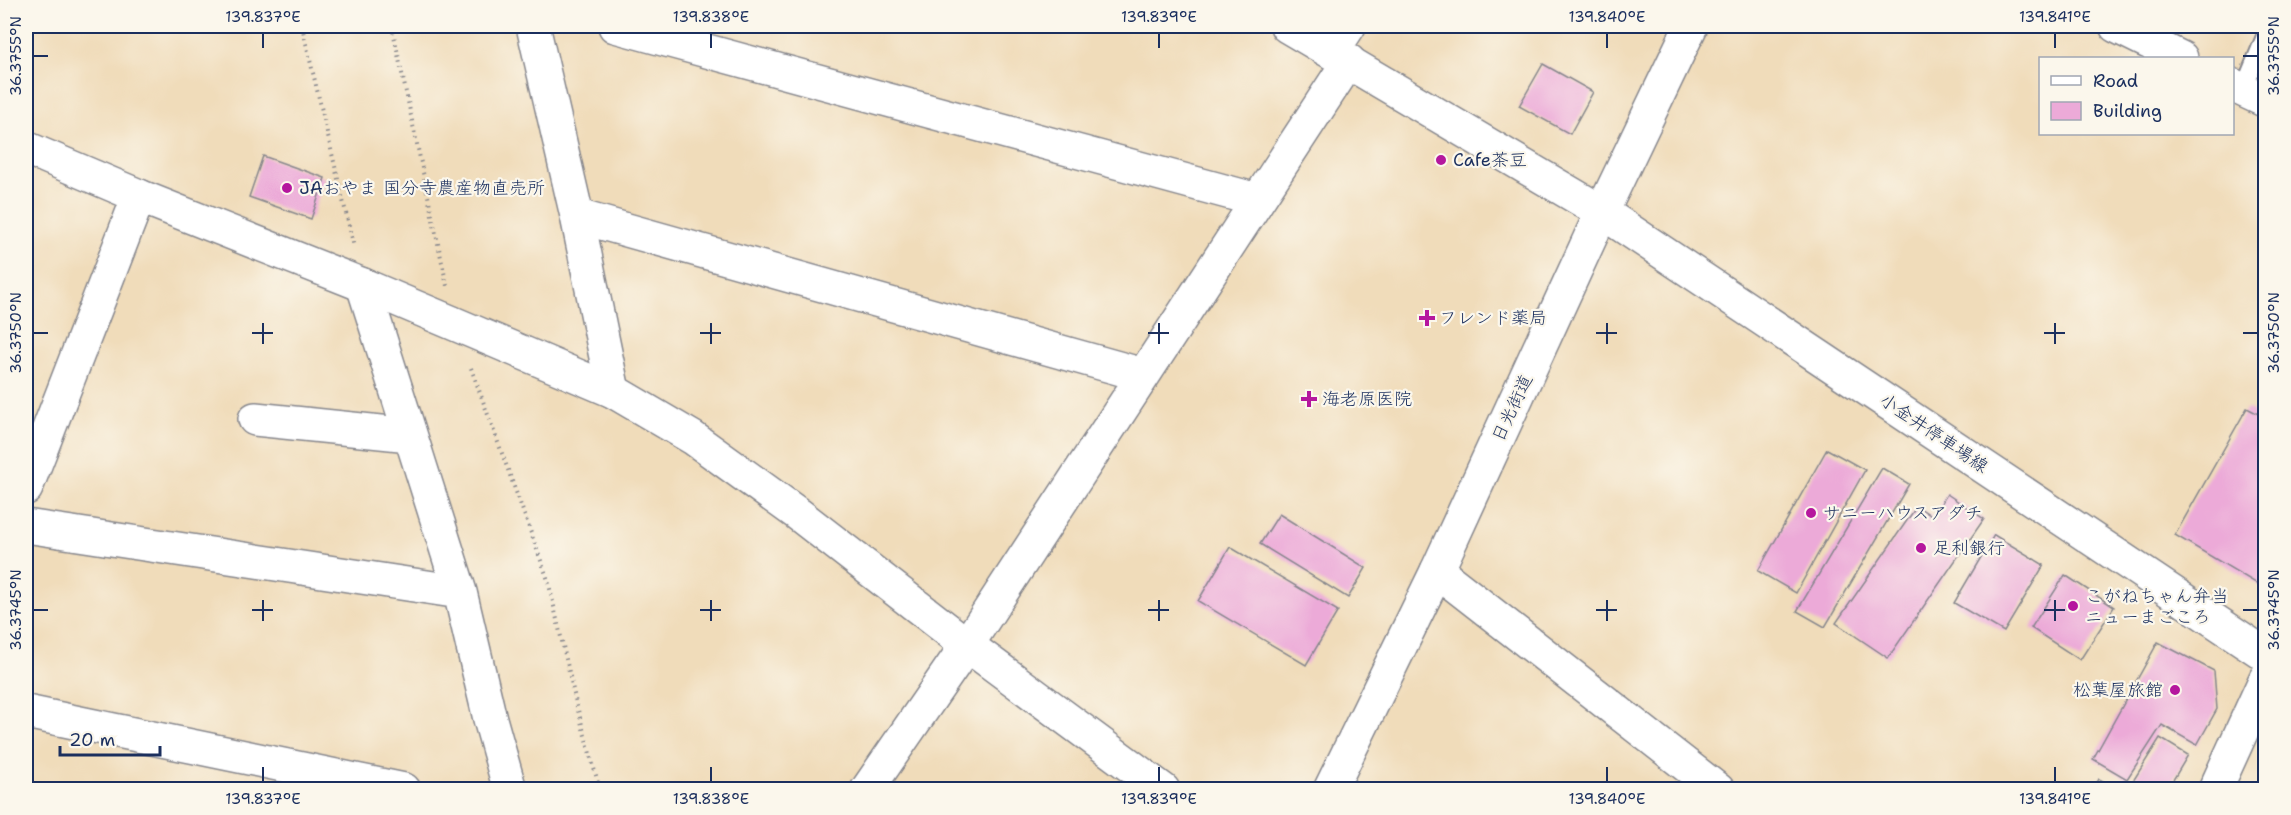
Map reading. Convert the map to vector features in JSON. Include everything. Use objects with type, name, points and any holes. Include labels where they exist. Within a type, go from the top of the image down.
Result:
[{"type":"main road","points":[[532,26],[577,216],[613,391]]},
{"type":"main road","points":[[615,26],[1257,200]]},
{"type":"main road","name":"小金井停車場線","points":[[1287,26],[1343,46],[1602,212],[2265,655]]},
{"type":"main road","name":"日光街道","points":[[1330,789],[1437,571],[1602,212],[1691,26]]},
{"type":"main road","points":[[2116,26],[2179,57]]},
{"type":"main road","points":[[867,789],[967,645],[1257,200],[1343,46]]},
{"type":"main road","points":[[26,148],[139,196],[363,285],[613,391],[693,438],[798,514],[967,645],[1163,789]]},
{"type":"main road","points":[[26,488],[36,428],[139,196]]},
{"type":"main road","points":[[577,216],[1143,375]]},
{"type":"main road","points":[[363,285],[460,592],[490,719],[510,789]]},
{"type":"main road","points":[[255,418],[410,435]]},
{"type":"main road","points":[[26,526],[460,592]]},
{"type":"main road","points":[[1437,571],[1718,789]]},
{"type":"main road","points":[[2215,789],[2265,678]]},
{"type":"main road","points":[[26,712],[404,789]]},
{"type":"lane","points":[[2247,92],[2265,34]]},
{"type":"path","points":[[302,26],[363,285]]},
{"type":"path","points":[[392,26],[455,324],[548,580],[576,703],[600,789]]},
{"type":"building","points":[[1543,64],[1593,92],[1570,134],[1519,106]]},
{"type":"building","points":[[263,156],[325,178],[311,219],[249,197]]},
{"type":"building","points":[[2247,408],[2266,418],[2264,588],[2175,535]]},
{"type":"building","points":[[1827,449],[1865,470],[1796,593],[1758,571]]},
{"type":"building","points":[[1882,468],[1909,484],[1825,627],[1797,611]]},
{"type":"building","points":[[1947,494],[1984,519],[1888,658],[1836,623],[1917,506],[1933,517]]},
{"type":"building","points":[[1279,514],[1366,568],[1348,598],[1260,544]]},
{"type":"building","points":[[1994,535],[2044,565],[2004,632],[1954,603]]},
{"type":"building","points":[[1230,547],[1338,611],[1306,665],[1198,601]]},
{"type":"building","points":[[2065,575],[2114,607],[2080,660],[2031,628]]},
{"type":"building","points":[[2158,642],[2214,671],[2217,709],[2197,745],[2162,725],[2127,779],[2093,759]]},
{"type":"building","points":[[2160,738],[2188,755],[2167,790],[2147,790],[2133,781]]},
{"type":"building","points":[[2099,779],[2119,790],[2093,790]]},
{"type":"place","name":"Cafe茶豆","points":[[1441,160]]},
{"type":"place","name":"JAおやま 国分寺農産物直売所","points":[[287,188]]},
{"type":"place","name":"フレンド薬局","points":[[1427,318]]},
{"type":"place","name":"海老原医院","points":[[1309,399]]},
{"type":"place","name":"サニーハウスアダチ","points":[[1811,513]]},
{"type":"place","name":"足利銀行","points":[[1921,548]]},
{"type":"place","name":"こがねちゃん弁当 ニューまごころ","points":[[2073,606]]},
{"type":"place","name":"松葉屋旅館","points":[[2175,690]]}]
